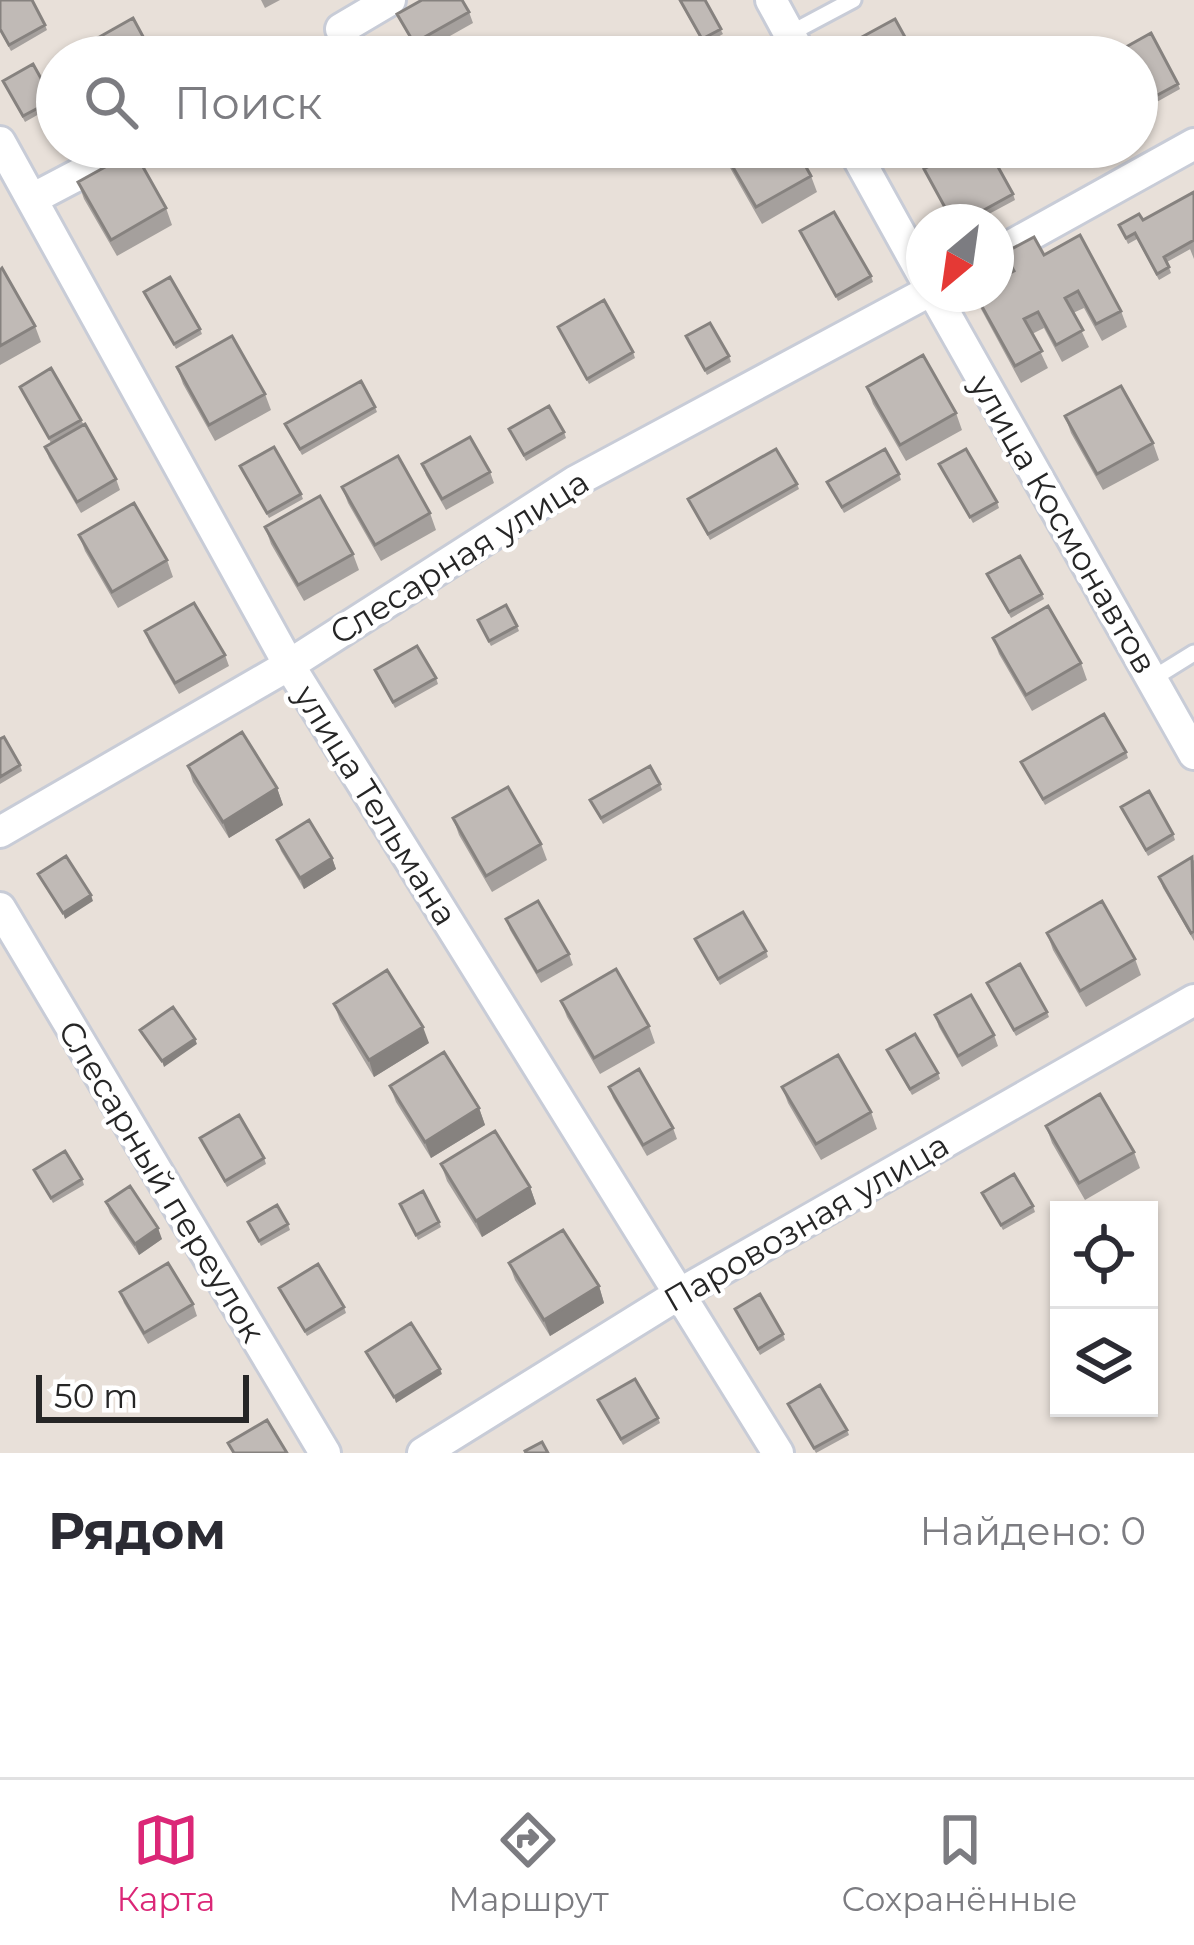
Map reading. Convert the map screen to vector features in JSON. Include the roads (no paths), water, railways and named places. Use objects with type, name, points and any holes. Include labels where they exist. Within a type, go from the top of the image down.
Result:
[{"type":"street","points":[[341,29],[390,0]]},
{"type":"street","points":[[770,0],[790,36]]},
{"type":"street","name":"улица Тельмана","points":[[0,142],[289,665],[778,1453]]},
{"type":"street","points":[[1158,164],[1194,144]]},
{"type":"street","points":[[32,199],[91,168]]},
{"type":"street","points":[[864,168],[906,244]]},
{"type":"street","points":[[1014,244],[1151,168]]},
{"type":"street","name":"Слесарная улица","points":[[0,832],[289,665],[576,481],[906,304]]},
{"type":"street","name":"улица Космонавтов","points":[[944,312],[1194,754]]},
{"type":"street","name":"Слесарный переулок","points":[[0,908],[325,1453]]},
{"type":"street","name":"Паровозная улица","points":[[423,1453],[679,1294],[1194,1000]]},
{"type":"lane","points":[[808,36],[853,0]]},
{"type":"lane","points":[[1152,679],[1194,653]]}]
